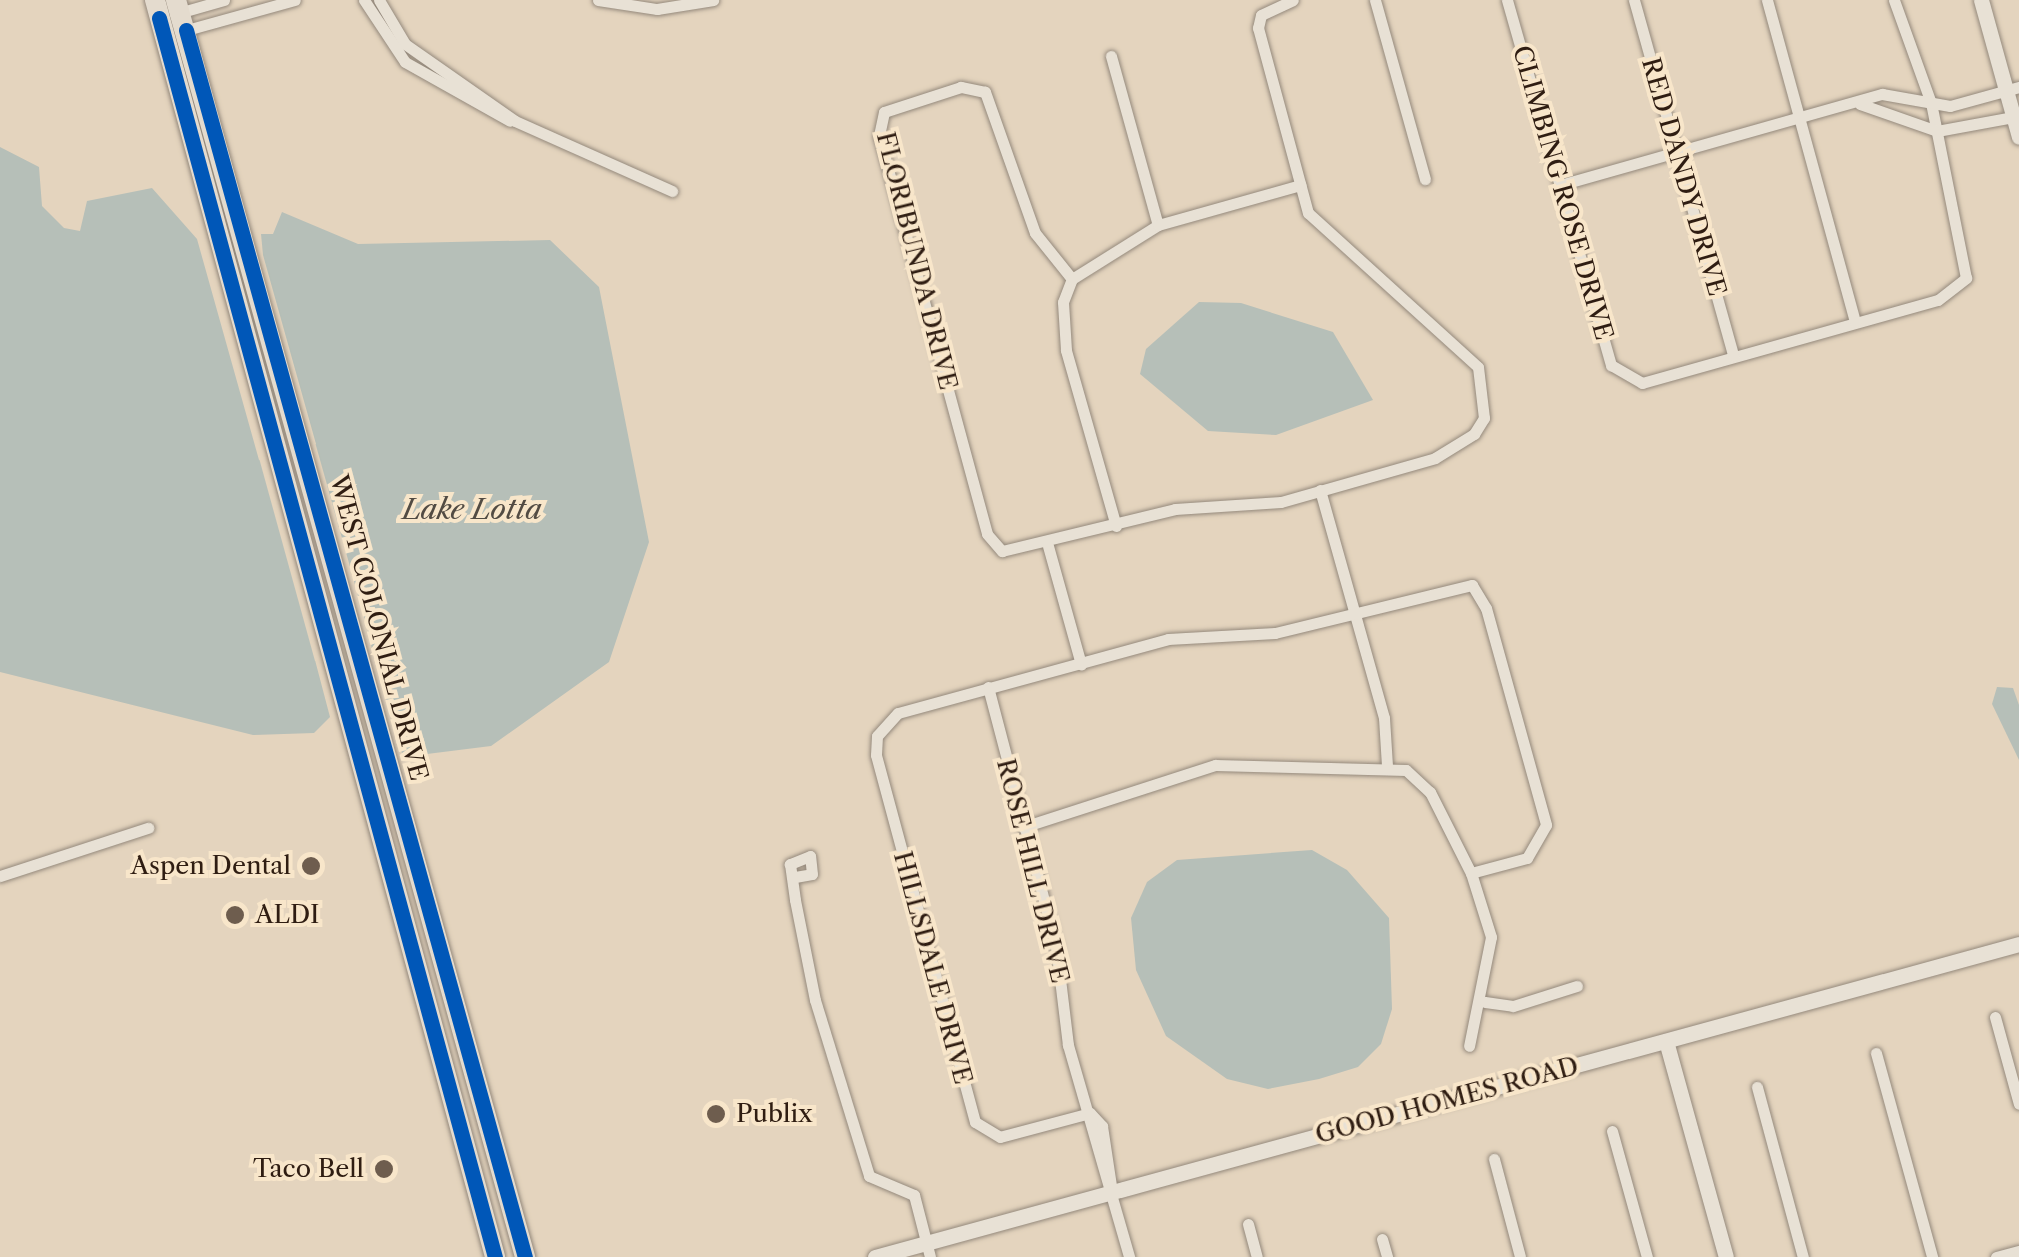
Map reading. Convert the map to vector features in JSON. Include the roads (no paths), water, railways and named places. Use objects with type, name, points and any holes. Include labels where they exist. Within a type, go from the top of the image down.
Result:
[{"type":"highway","name":"WEST COLONIAL DRIVE","points":[[170,16],[302,447],[525,1257]]},
{"type":"highway","points":[[170,16],[274,455],[495,1257]]},
{"type":"highway","points":[[362,774],[390,766]]},
{"type":"highway","points":[[440,1058],[487,1117]]},
{"type":"street","points":[[170,16],[224,0]]},
{"type":"street","points":[[170,16],[295,0]]},
{"type":"street","points":[[364,0],[406,62],[515,121],[672,191]]},
{"type":"street","points":[[379,0],[405,44],[515,121]]},
{"type":"street","points":[[598,0],[657,8],[713,0]]},
{"type":"street","points":[[1081,664],[1048,546],[1116,526],[1320,490],[1457,448],[1484,418],[1485,394],[1462,346],[1320,232],[1300,185],[1258,28],[1261,14],[1293,0]]},
{"type":"street","points":[[1375,0],[1425,179]]},
{"type":"street","name":"CLIMBING ROSE DRIVE","points":[[1507,0],[1611,365],[1626,381],[1938,300],[1966,278],[1931,103],[1894,0]]},
{"type":"street","name":"RED DANDY DRIVE","points":[[1634,0],[1733,355]]},
{"type":"street","points":[[1767,0],[1856,322]]},
{"type":"street","points":[[1981,0],[2013,89],[2019,137]]},
{"type":"street","points":[[1111,56],[1158,225]]},
{"type":"street","name":"FLORIBUNDA DRIVE","points":[[1048,546],[1002,551],[988,534],[880,136],[884,112],[961,87],[985,92],[1035,233],[1072,279]]},
{"type":"street","points":[[1560,185],[1900,92],[1931,103],[2013,89]]},
{"type":"street","points":[[1855,103],[1937,130],[2016,116]]},
{"type":"street","points":[[1116,526],[1066,350],[1063,302],[1072,279],[1158,225],[1300,185]]},
{"type":"street","points":[[1320,490],[1355,612],[1387,766]]},
{"type":"street","points":[[988,687],[1168,639],[1275,633],[1456,584],[1482,594],[1546,839],[1527,858],[1471,873]]},
{"type":"street","name":"HILLSDALE DRIVE","points":[[988,687],[908,709],[884,724],[876,755],[969,1109],[1000,1137],[1090,1112]]},
{"type":"street","name":"ROSE HILL DRIVE","points":[[988,687],[1090,1112],[1110,1155],[1112,1193],[1129,1257]]},
{"type":"street","points":[[1024,827],[1215,764],[1387,766],[1420,779],[1471,873],[1491,936],[1485,1002],[1469,1046]]},
{"type":"street","points":[[0,876],[148,828]]},
{"type":"street","points":[[795,876],[815,1000],[870,1176],[914,1195],[928,1250]]},
{"type":"street","name":"GOOD HOMES ROAD","points":[[875,1257],[928,1250],[1112,1193],[2019,944]]},
{"type":"street","points":[[1485,1002],[1513,1006],[1577,986]]},
{"type":"street","points":[[1995,1017],[2019,1104]]},
{"type":"street","points":[[1666,1041],[1726,1257]]},
{"type":"street","points":[[1876,1053],[1932,1257]]},
{"type":"street","points":[[1757,1087],[1804,1257]]},
{"type":"street","points":[[1612,1131],[1647,1257]]},
{"type":"street","points":[[1494,1159],[1520,1257]]},
{"type":"street","points":[[1248,1224],[1258,1257]]},
{"type":"street","points":[[1382,1239],[1387,1257]]},
{"type":"street","points":[[1996,1257],[2019,1251]]},
{"type":"water","name":"Lake Lotta","points":[[0,147],[39,167],[42,206],[64,228],[80,231],[87,201],[152,188],[197,239],[259,460],[316,444],[263,255],[261,234],[273,234],[282,212],[358,244],[550,240],[599,287],[649,542],[609,662],[491,746],[403,757],[371,645],[315,660],[330,717],[314,733],[253,735],[0,672]]},
{"type":"water","points":[[1199,302],[1241,303],[1333,332],[1373,400],[1276,435],[1208,431],[1140,374],[1146,349]]},
{"type":"water","points":[[1997,687],[2013,688],[2019,705],[2019,760],[1992,704]]},
{"type":"water","points":[[1312,850],[1347,870],[1389,918],[1392,1009],[1381,1044],[1358,1067],[1319,1079],[1268,1089],[1227,1079],[1166,1036],[1136,970],[1131,918],[1147,882],[1177,860]]},
{"type":"place","name":"Aspen Dental","points":[[311,866]]},
{"type":"place","name":"ALDI","points":[[235,915]]},
{"type":"place","name":"Publix","points":[[716,1114]]},
{"type":"place","name":"Taco Bell","points":[[384,1169]]}]
